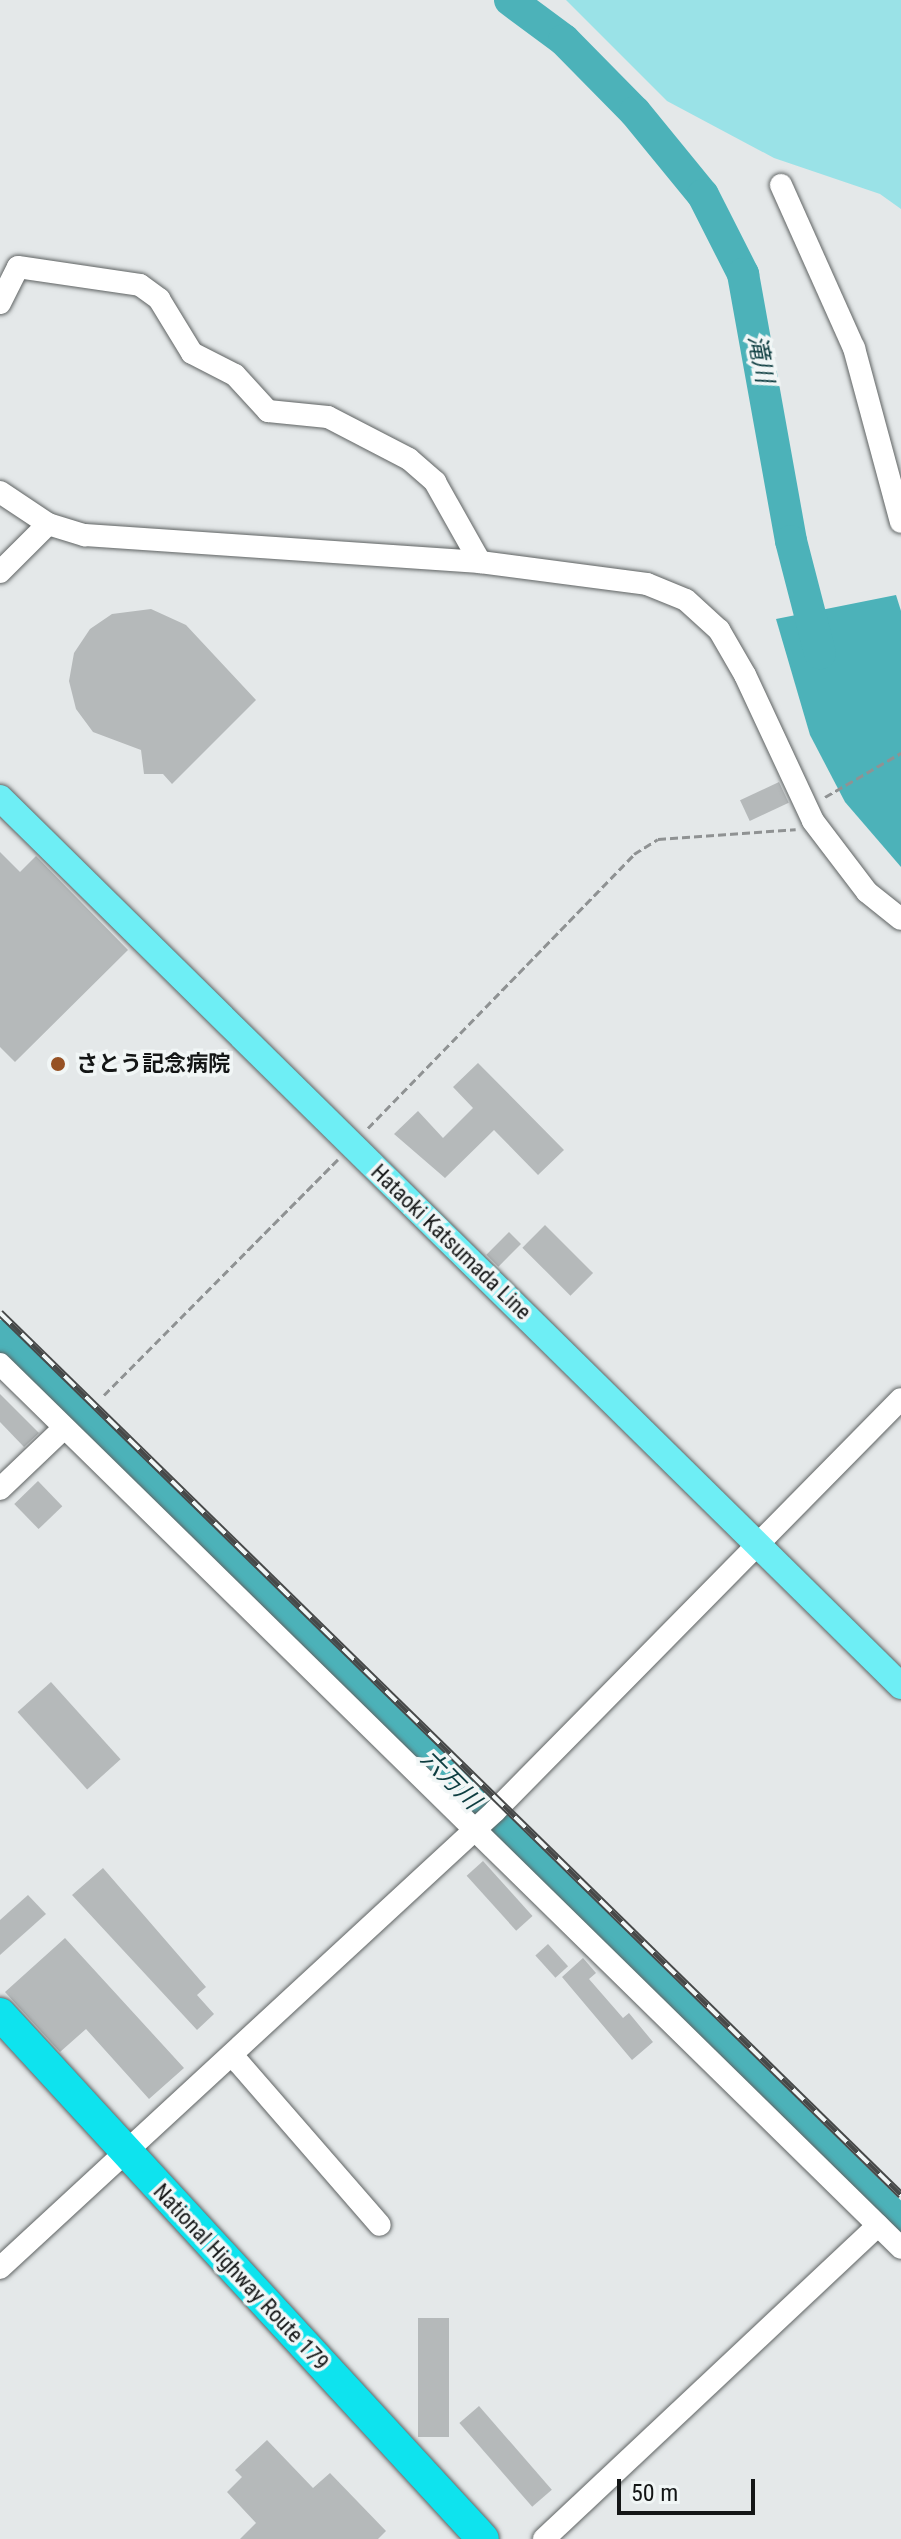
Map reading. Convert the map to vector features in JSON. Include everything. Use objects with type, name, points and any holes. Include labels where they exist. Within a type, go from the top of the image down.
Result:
[{"type":"highway","name":"National Highway Route 179","points":[[0,2014],[483,2539]]},
{"type":"main road","name":"Hataoki Katsumada Line","points":[[0,798],[901,1686]]},
{"type":"street","points":[[781,185],[854,348],[901,522]]},
{"type":"street","points":[[0,303],[18,267],[140,285],[159,299],[192,353],[235,375],[268,411],[328,417],[409,459],[435,482],[480,562]]},
{"type":"street","points":[[0,492],[48,524],[127,541],[480,562],[647,584],[686,600],[719,630],[745,675],[813,821],[867,892],[901,919]]},
{"type":"street","points":[[0,572],[48,524]]},
{"type":"street","points":[[0,1364],[901,2248]]},
{"type":"street","points":[[0,2268],[495,1811],[901,1399]]},
{"type":"street","points":[[0,1489],[64,1428]]},
{"type":"street","points":[[232,2055],[380,2225]]},
{"type":"street","points":[[544,2539],[878,2225]]},
{"type":"path","points":[[826,796],[901,753]]},
{"type":"path","points":[[104,1395],[634,854],[658,839],[788,830],[813,821]]},
{"type":"shaded area","points":[[566,0],[901,0],[901,209],[880,194],[774,158],[667,101]]},
{"type":"shaded area","points":[[896,595],[901,611],[901,867],[845,802],[810,735],[776,619]]},
{"type":"building","points":[[151,609],[186,625],[256,700],[172,784],[163,774],[144,774],[141,750],[93,732],[76,709],[69,681],[74,653],[90,629],[112,614]]},
{"type":"building","points":[[779,782],[789,803],[750,821],[740,800]]},
{"type":"building","points":[[0,852],[20,872],[36,856],[128,950],[15,1062],[0,1047]]},
{"type":"building","points":[[478,1063],[564,1150],[538,1175],[494,1130],[445,1178],[394,1134],[418,1111],[443,1138],[473,1108],[453,1087]]},
{"type":"building","points":[[545,1225],[593,1273],[570,1296],[522,1248]]},
{"type":"building","points":[[509,1232],[521,1244],[498,1267],[486,1255]]},
{"type":"building","points":[[0,1394],[39,1433],[24,1447],[0,1422]]},
{"type":"building","points":[[38,1481],[62,1506],[39,1529],[14,1504]]},
{"type":"building","points":[[51,1682],[121,1759],[87,1789],[18,1712]]},
{"type":"building","points":[[483,1861],[533,1916],[516,1931],[467,1876]]},
{"type":"building","points":[[103,1868],[206,1987],[197,1995],[214,2014],[197,2030],[72,1895]]},
{"type":"building","points":[[28,1895],[46,1914],[0,1955],[0,1920]]},
{"type":"building","points":[[65,1938],[184,2068],[149,2099],[86,2029],[60,2052],[5,1992]]},
{"type":"building","points":[[548,1944],[568,1966],[555,1978],[535,1955]]},
{"type":"building","points":[[583,1958],[596,1973],[589,1979],[623,2018],[629,2013],[653,2042],[632,2060],[562,1977]]},
{"type":"building","points":[[418,2318],[449,2318],[449,2437],[418,2437]]},
{"type":"building","points":[[479,2406],[552,2490],[532,2507],[459,2423]]},
{"type":"building","points":[[267,2440],[313,2488],[330,2473],[386,2531],[378,2539],[240,2539],[256,2523],[227,2492],[242,2477],[235,2470]]},
{"type":"waterway","name":"滝川","points":[[510,0],[564,40],[635,112],[703,195],[743,274],[791,541],[820,653]]},
{"type":"waterway","name":"六万川","points":[[0,1336],[901,2223]]},
{"type":"railway","points":[[0,1313],[901,2195]]},
{"type":"place","name":"さとう記念病院","points":[[58,1064]]}]
